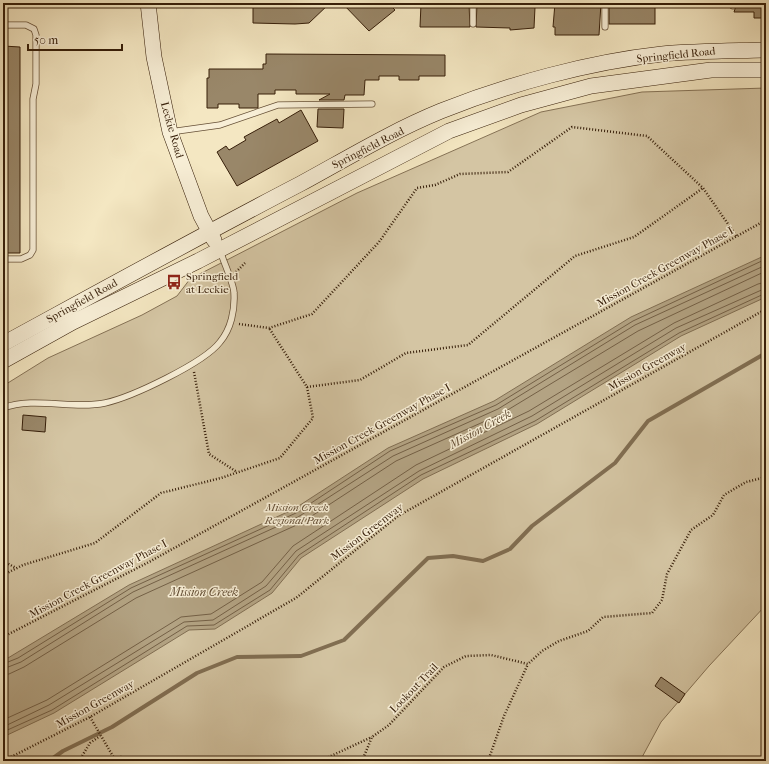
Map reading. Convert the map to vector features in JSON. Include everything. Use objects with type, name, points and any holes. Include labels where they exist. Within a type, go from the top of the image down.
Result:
[{"type":"main road","name":"Leckie Road","points":[[148,3],[154,57],[170,132],[201,216],[219,249]]},
{"type":"main road","name":"Springfield Road","points":[[3,344],[209,231],[392,135],[440,112],[524,83],[584,68],[661,54],[766,50]]},
{"type":"main road","name":"Springfield Road","points":[[3,361],[73,322],[219,249],[448,131],[521,105],[591,86],[711,70],[766,70]]},
{"type":"lane","points":[[472,3],[472,24]]},
{"type":"lane","points":[[605,3],[605,27]]},
{"type":"lane","points":[[3,25],[26,25],[34,29],[36,35],[36,84],[33,99],[33,250],[30,256],[21,259],[3,259]]},
{"type":"lane","points":[[170,132],[220,125],[278,105],[372,104]]},
{"type":"lane","points":[[3,408],[16,403],[75,405],[106,403],[151,386],[192,363],[220,342],[231,323],[234,292],[219,249]]},
{"type":"path","points":[[231,323],[269,328],[312,314],[380,242],[417,188],[435,185],[460,174],[508,172],[572,127],[647,136],[703,188],[737,237]]},
{"type":"path","points":[[307,387],[360,380],[406,352],[468,345],[575,256],[634,237],[703,188]]},
{"type":"path","name":"Mission Creek Greenway Phase I","points":[[3,637],[149,562],[766,220]]},
{"type":"path","name":"Mission Greenway","points":[[3,761],[90,717],[296,598],[398,516],[766,309]]},
{"type":"path","points":[[3,575],[16,568],[95,543],[161,493],[237,472],[280,458],[313,418],[307,387],[269,328]]},
{"type":"path","points":[[192,363],[209,454],[237,472]]},
{"type":"path","points":[[488,761],[504,716],[528,664],[542,651],[558,641],[588,631],[603,618],[652,613],[662,600],[667,574],[691,530],[713,515],[724,495],[746,482],[766,477]]},
{"type":"path","points":[[3,561],[16,568]]},
{"type":"path","name":"Lookout Trail","points":[[320,761],[372,737],[388,725],[444,667],[466,656],[491,655],[528,664]]},
{"type":"path","points":[[90,717],[114,758],[121,757],[120,761]]},
{"type":"path","points":[[79,761],[90,743],[100,736]]},
{"type":"path","points":[[362,761],[372,737]]},
{"type":"green space","name":"Mission Creek Regional Park","points":[[766,88],[766,605],[709,666],[661,722],[640,761],[3,761],[3,386],[48,358],[142,315],[177,296],[190,279],[357,193],[541,112],[642,92]]},
{"type":"water","name":"Mission Creek","points":[[766,255],[766,297],[681,336],[537,424],[423,479],[301,558],[272,593],[215,629],[189,630],[54,713],[3,737],[3,661],[129,585],[294,509],[388,448],[494,401],[631,317]]},
{"type":"building","points":[[253,3],[330,3],[309,23],[295,24],[253,23]]},
{"type":"building","points":[[342,3],[388,3],[395,10],[369,31]]},
{"type":"building","points":[[555,3],[601,3],[599,35],[555,35],[555,27],[553,27]]},
{"type":"building","points":[[609,3],[655,3],[655,24],[609,24]]},
{"type":"building","points":[[737,3],[766,3],[766,18],[754,18],[754,12],[734,12]]},
{"type":"building","points":[[421,4],[469,4],[470,27],[420,27]]},
{"type":"building","points":[[477,4],[528,4],[528,7],[535,7],[534,28],[510,30],[510,28],[476,27]]},
{"type":"building","points":[[3,46],[20,47],[20,253],[3,253]]},
{"type":"building","points":[[266,54],[445,55],[445,76],[419,76],[419,80],[399,80],[399,76],[379,76],[379,80],[365,80],[364,95],[345,95],[344,100],[319,100],[330,94],[296,94],[296,90],[275,90],[275,94],[258,94],[258,108],[239,108],[239,104],[218,104],[218,108],[207,108],[207,78],[209,78],[209,69],[263,69],[263,64],[266,64]]},
{"type":"building","points":[[318,109],[344,109],[343,128],[317,127]]},
{"type":"building","points":[[301,110],[318,141],[237,186],[217,152],[226,146],[229,150],[246,140],[244,137],[277,119],[279,123]]},
{"type":"building","points":[[23,415],[46,417],[45,432],[22,430]]},
{"type":"building","points":[[661,677],[685,694],[679,703],[655,686]]},
{"type":"waterway","points":[[49,761],[63,751],[112,727],[197,673],[237,657],[301,656],[344,640],[428,558],[453,556],[483,561],[510,549],[532,526],[615,463],[648,421],[766,353]]},
{"type":"place","name":"Springfield at Leckie","points":[[174,282]]}]
